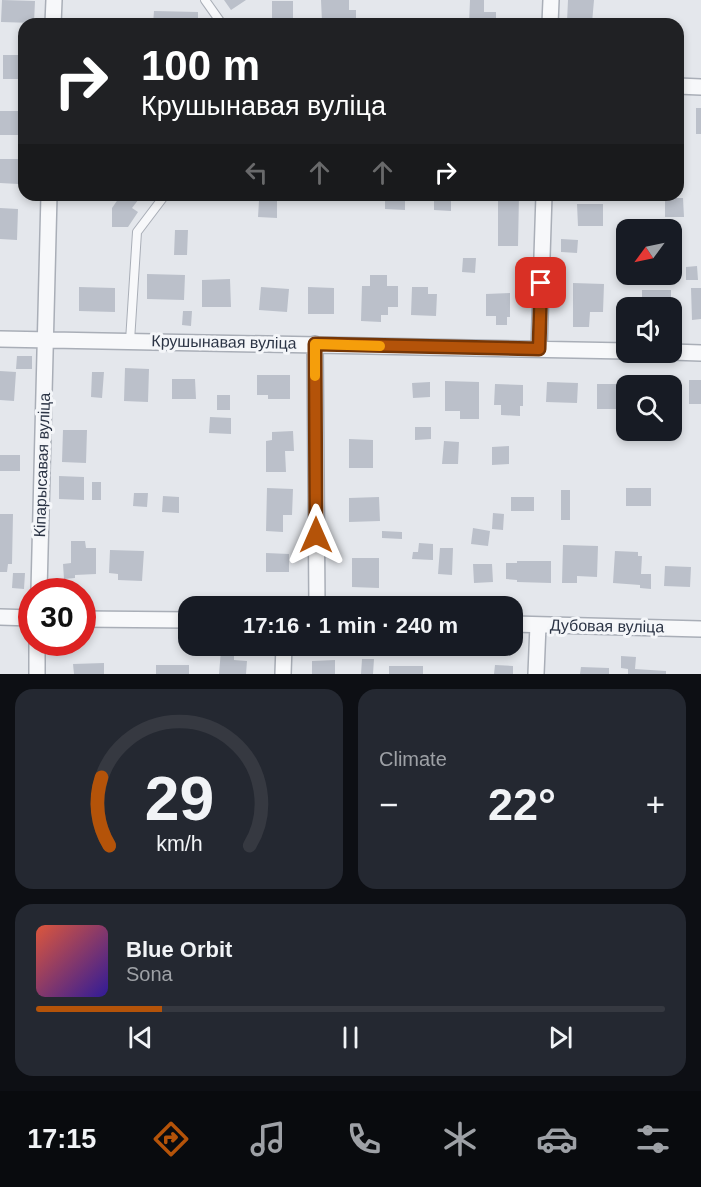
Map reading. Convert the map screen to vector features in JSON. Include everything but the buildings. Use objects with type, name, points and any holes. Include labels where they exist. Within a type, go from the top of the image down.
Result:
[{"type":"street","points":[[53,18],[54,0]]},
{"type":"street","points":[[550,18],[551,0]]},
{"type":"street","points":[[684,86],[701,87]]},
{"type":"street","name":"Кіпарысавая вуліца","points":[[39,578],[49,201]]},
{"type":"street","points":[[539,349],[544,201]]},
{"type":"street","name":"Крушынавая вуліца","points":[[0,339],[616,351]]},
{"type":"street","points":[[315,344],[317,596]]},
{"type":"street","points":[[682,352],[701,353]]},
{"type":"street","points":[[0,617],[18,618]]},
{"type":"street","points":[[96,619],[178,620]]},
{"type":"street","name":"Дубовая вуліца","points":[[523,624],[701,628]]},
{"type":"street","points":[[536,674],[538,625]]},
{"type":"street","points":[[37,656],[37,674]]},
{"type":"street","points":[[283,674],[284,656]]},
{"type":"lane","points":[[205,0],[218,18]]},
{"type":"lane","points":[[130,341],[137,232],[160,201]]},
{"type":"slow traffic","points":[[315,376],[315,344],[380,346]]},
{"type":"route","points":[[316,535],[315,344],[539,349],[541,283]]}]
